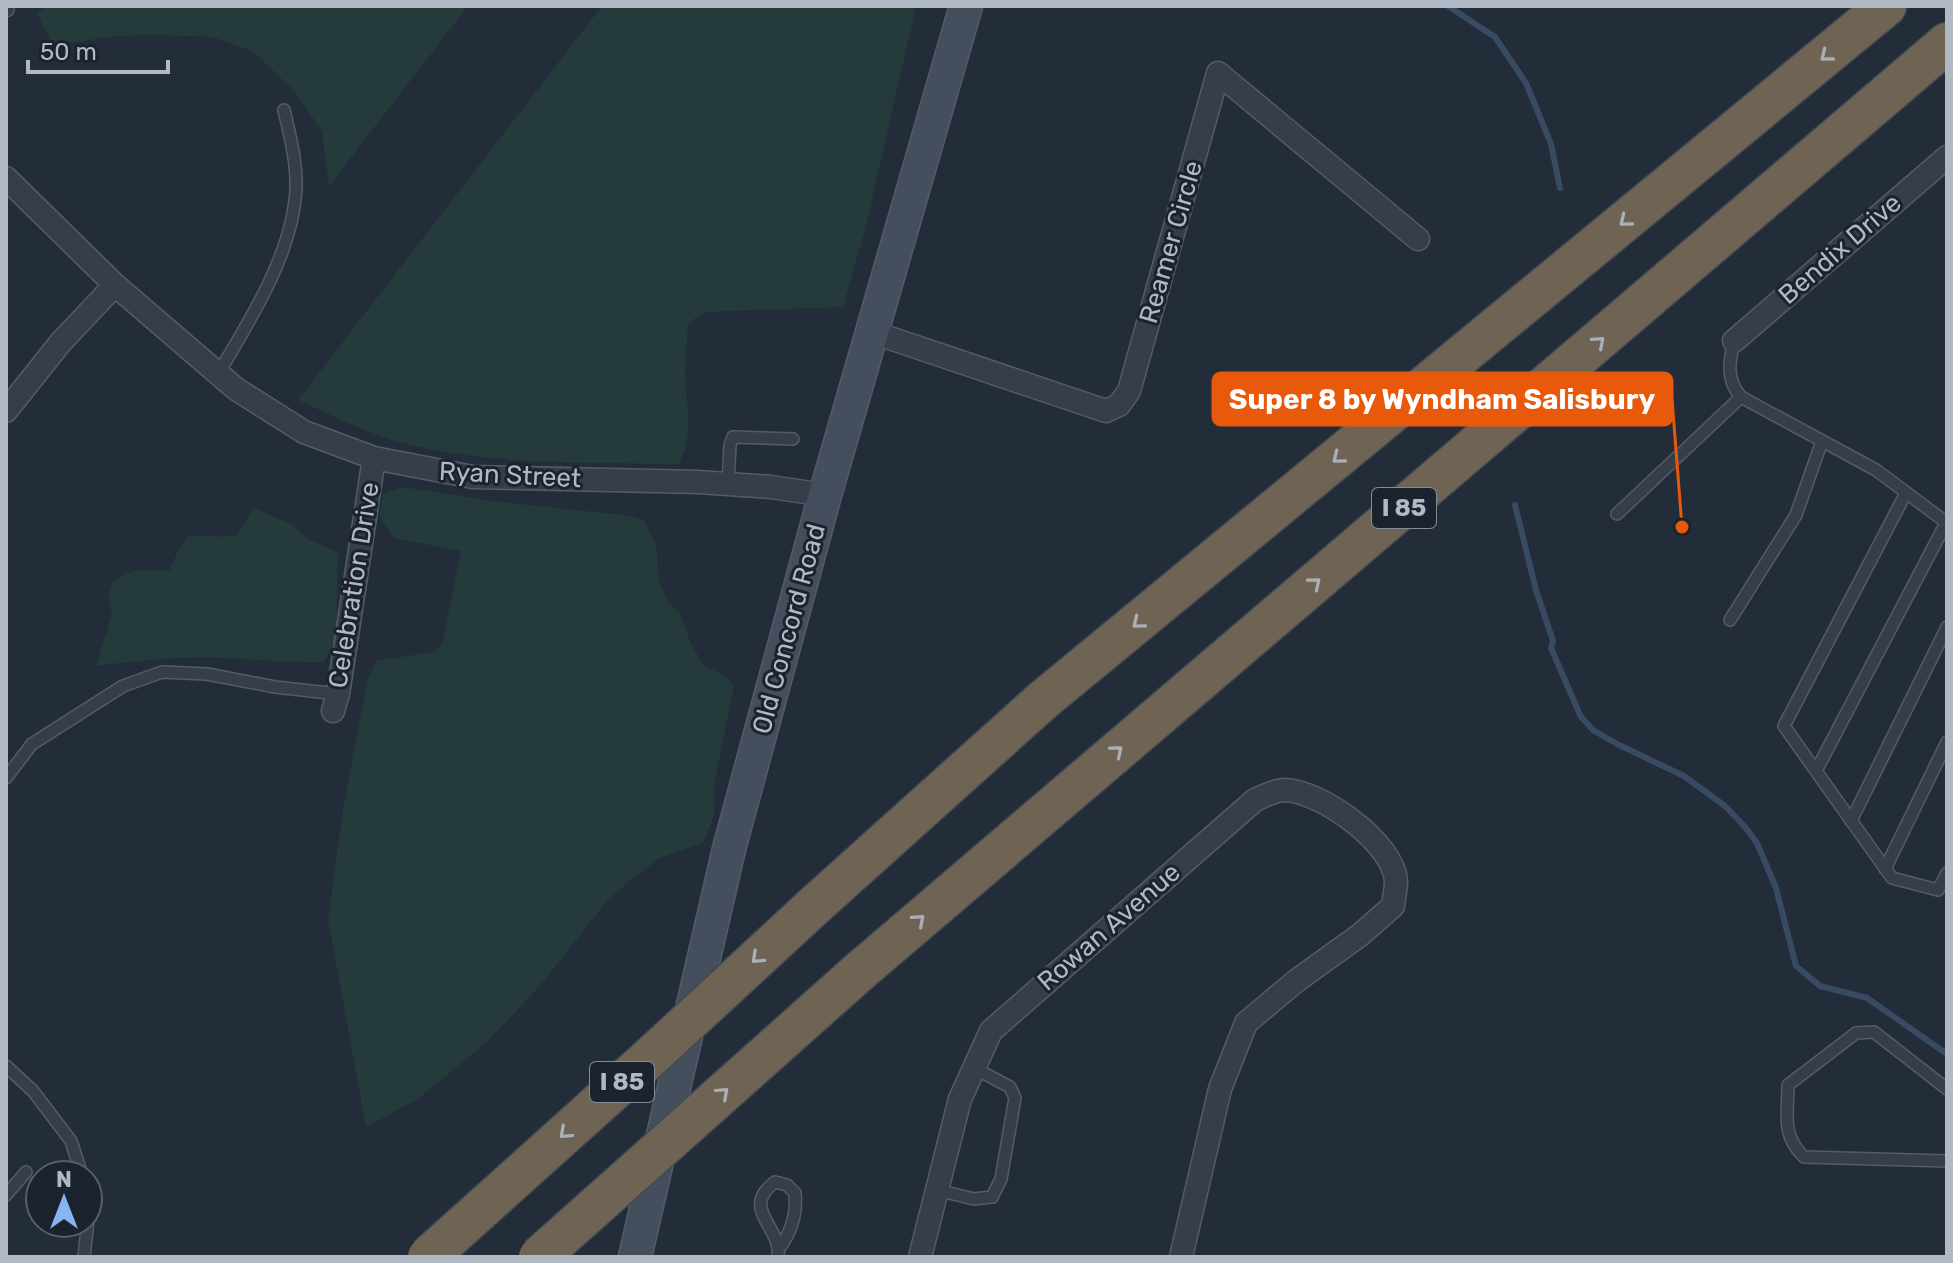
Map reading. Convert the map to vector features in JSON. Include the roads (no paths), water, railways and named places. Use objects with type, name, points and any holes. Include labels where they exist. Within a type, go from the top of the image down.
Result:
[{"type":"highway","name":"I 85","points":[[428,1257],[1042,701],[1886,6]]},
{"type":"highway","name":"I 85","points":[[539,1257],[860,971],[1947,43]]},
{"type":"main road","name":"Old Concord Road","points":[[635,1257],[729,849],[825,495],[966,6]]},
{"type":"street","name":"Reamer Circle","points":[[872,332],[1106,411],[1119,405],[1129,391],[1218,73],[1418,239]]},
{"type":"street","name":"Bendix Drive","points":[[1734,341],[1947,157]]},
{"type":"street","name":"Ryan Street","points":[[6,178],[115,285],[218,374],[265,410],[304,432],[374,458],[473,477],[728,484],[825,495]]},
{"type":"street","points":[[6,411],[61,342],[115,285]]},
{"type":"street","name":"Celebration Drive","points":[[336,702],[374,458]]},
{"type":"street","name":"Rowan Avenue","points":[[920,1257],[960,1099],[991,1031],[1255,800],[1281,790],[1307,793],[1343,812],[1368,835],[1391,865],[1396,880],[1393,906],[1246,1023],[1220,1089],[1181,1257]]},
{"type":"lane","points":[[218,374],[269,281],[291,220],[296,189],[294,157],[284,110]]},
{"type":"lane","points":[[1734,341],[1730,374],[1733,388],[1741,397],[1876,470],[1947,523],[1816,771]]},
{"type":"lane","points":[[1617,514],[1741,397]]},
{"type":"lane","points":[[728,484],[733,437],[793,439]]},
{"type":"lane","points":[[1730,620],[1796,515],[1822,441]]},
{"type":"lane","points":[[1906,493],[1784,726],[1892,878],[1943,894],[1947,873]]},
{"type":"lane","points":[[1851,821],[1947,627]]},
{"type":"lane","points":[[6,778],[32,744],[123,686],[162,672],[207,674],[336,702]]},
{"type":"lane","points":[[1885,869],[1947,742]]},
{"type":"lane","points":[[1947,1089],[1874,1032],[1856,1033],[1788,1085],[1788,1135],[1804,1157],[1947,1161]]},
{"type":"lane","points":[[6,1066],[33,1091],[71,1141],[77,1159]]},
{"type":"lane","points":[[937,1190],[974,1199],[992,1197],[1001,1179],[1015,1098],[1010,1087],[974,1068]]},
{"type":"lane","points":[[6,1195],[24,1174]]},
{"type":"lane","points":[[775,1182],[787,1185],[795,1193],[796,1204],[793,1222],[779,1252],[760,1202],[764,1191],[775,1182]]},
{"type":"waterway","points":[[1448,6],[1495,37],[1526,83],[1551,144],[1560,188]]},
{"type":"waterway","points":[[1515,505],[1536,590],[1553,641],[1551,648],[1581,717],[1593,730],[1617,744],[1684,776],[1725,806],[1745,827],[1757,843],[1776,888],[1796,966],[1820,986],[1867,998],[1947,1054]]},
{"type":"place","name":"Super 8 by Wyndham Salisbury","points":[[1682,527]]}]
